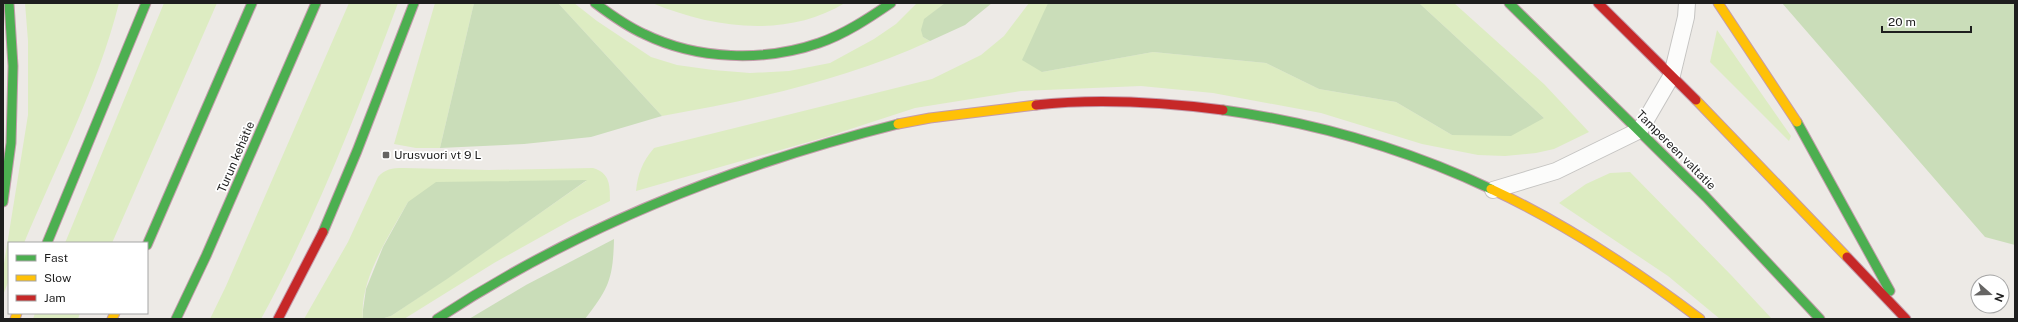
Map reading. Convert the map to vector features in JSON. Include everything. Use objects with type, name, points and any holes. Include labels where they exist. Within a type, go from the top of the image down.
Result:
[{"type":"highway","points":[[3,202],[11,143],[13,66],[9,3]]},
{"type":"highway","points":[[47,242],[146,3]]},
{"type":"highway","points":[[148,243],[252,3]]},
{"type":"highway","name":"Turun kehätie","points":[[176,319],[206,256],[316,3]]},
{"type":"highway","points":[[278,319],[319,241],[357,151],[414,3]]},
{"type":"highway","points":[[595,3],[625,24],[660,40],[695,50],[731,56],[778,52],[818,43],[853,27],[891,3]]},
{"type":"highway","name":"Tampereen valtatie","points":[[1509,3],[1640,130],[1773,266],[1820,319]]},
{"type":"highway","points":[[1598,3],[1672,75],[1905,318]]},
{"type":"highway","points":[[1718,3],[1794,115],[1905,318]]},
{"type":"highway","points":[[437,319],[534,259],[624,215],[703,184],[795,153],[902,123],[996,109],[1067,102],[1143,103],[1206,109],[1277,119],[1345,134],[1417,157],[1494,190],[1557,222],[1638,273],[1700,319]]},
{"type":"lane","points":[[1494,190],[1556,171],[1640,130],[1672,75],[1686,17],[1687,3]]},
{"type":"green space","points":[[25,3],[119,3],[100,64],[88,95],[24,242],[8,242],[8,282],[3,295],[3,270],[28,115],[28,41]]},
{"type":"green space","points":[[164,3],[217,3],[112,242],[65,242]]},
{"type":"green space","points":[[349,3],[398,3],[352,123],[318,203],[261,319],[210,319],[226,286]]},
{"type":"green space","points":[[435,3],[474,3],[440,148],[416,148],[394,144]]},
{"type":"green space","points":[[474,3],[558,3],[662,116],[591,137],[524,144],[440,148]]},
{"type":"green space","points":[[558,3],[574,3],[597,21],[651,57],[677,65],[750,73],[789,71],[830,63],[874,39],[896,24],[917,3],[945,3],[924,20],[923,37],[930,41],[898,55],[832,78],[764,96],[662,116]]},
{"type":"green space","points":[[652,3],[845,3],[822,14],[798,22],[749,26],[699,19]]},
{"type":"green space","points":[[945,3],[992,3],[965,25],[930,41],[923,37],[921,30],[924,19]]},
{"type":"green space","points":[[1029,3],[1048,3],[1045,11],[1042,72],[1153,52],[1266,63],[1319,89],[1396,102],[1452,135],[1544,118],[1419,3],[1454,3],[1544,84],[1589,132],[1554,149],[1536,153],[1505,156],[1478,155],[1422,144],[1321,113],[1213,93],[1141,86],[1021,91],[915,108],[826,137],[636,191],[641,168],[646,158],[654,148],[932,79],[981,55],[1004,36]]},
{"type":"green space","points":[[1048,3],[1419,3],[1544,118],[1511,136],[1452,135],[1396,102],[1319,89],[1266,63],[1153,52],[1042,72],[1022,60]]},
{"type":"green space","points":[[1782,3],[2015,3],[2015,245],[1985,237]]},
{"type":"green space","points":[[1717,30],[1791,136],[1789,141],[1710,62]]},
{"type":"green space","points":[[395,168],[489,170],[593,168],[599,170],[606,176],[610,190],[610,201],[571,220],[494,263],[404,319],[381,319],[391,316],[446,279],[586,181],[408,202],[377,258],[366,288],[363,303],[363,318],[369,319],[304,319],[348,242],[378,177],[383,172]]},
{"type":"green space","points":[[1630,172],[1772,319],[1720,319],[1668,276],[1559,203],[1586,184],[1610,173]]},
{"type":"green space","points":[[587,180],[447,279],[391,316],[381,319],[363,318],[366,289],[383,247],[408,202],[436,182]]},
{"type":"green space","points":[[614,239],[611,274],[600,299],[585,319],[469,319],[526,285]]},
{"type":"green space","points":[[35,314],[80,314],[78,319],[33,319]]},
{"type":"traffic: fast","points":[[3,202],[11,143],[13,66],[9,3]]},
{"type":"traffic: fast","points":[[47,242],[146,3]]},
{"type":"traffic: fast","points":[[148,243],[252,3]]},
{"type":"traffic: fast","points":[[176,319],[206,256],[316,3]]},
{"type":"traffic: fast","points":[[323,232],[357,151],[414,3]]},
{"type":"traffic: fast","points":[[595,3],[631,27],[664,43],[708,53],[731,55],[776,53],[819,43],[847,30],[891,3]]},
{"type":"traffic: fast","points":[[1509,3],[1706,197],[1820,319]]},
{"type":"traffic: fast","points":[[1223,110],[1293,122],[1360,139],[1426,162],[1491,189]]},
{"type":"traffic: fast","points":[[1797,122],[1890,291]]},
{"type":"traffic: fast","points":[[437,319],[545,255],[602,227],[659,202],[717,179],[777,159],[837,140],[898,124]]},
{"type":"traffic: slow","points":[[1718,3],[1797,122]]},
{"type":"traffic: slow","points":[[1696,100],[1847,257]]},
{"type":"traffic: slow","points":[[898,124],[930,118],[1036,105]]},
{"type":"traffic: slow","points":[[1491,189],[1546,217],[1599,248],[1700,319]]},
{"type":"traffic: slow","points":[[15,319],[17,314]]},
{"type":"traffic: slow","points":[[112,319],[114,314]]},
{"type":"traffic: jam","points":[[1598,3],[1696,100]]},
{"type":"traffic: jam","points":[[1036,105],[1106,101],[1153,103],[1223,110]]},
{"type":"traffic: jam","points":[[278,319],[323,232]]},
{"type":"traffic: jam","points":[[1847,257],[1906,319]]},
{"type":"place","name":"Urusvuori vt 9 L","points":[[386,155]]}]
